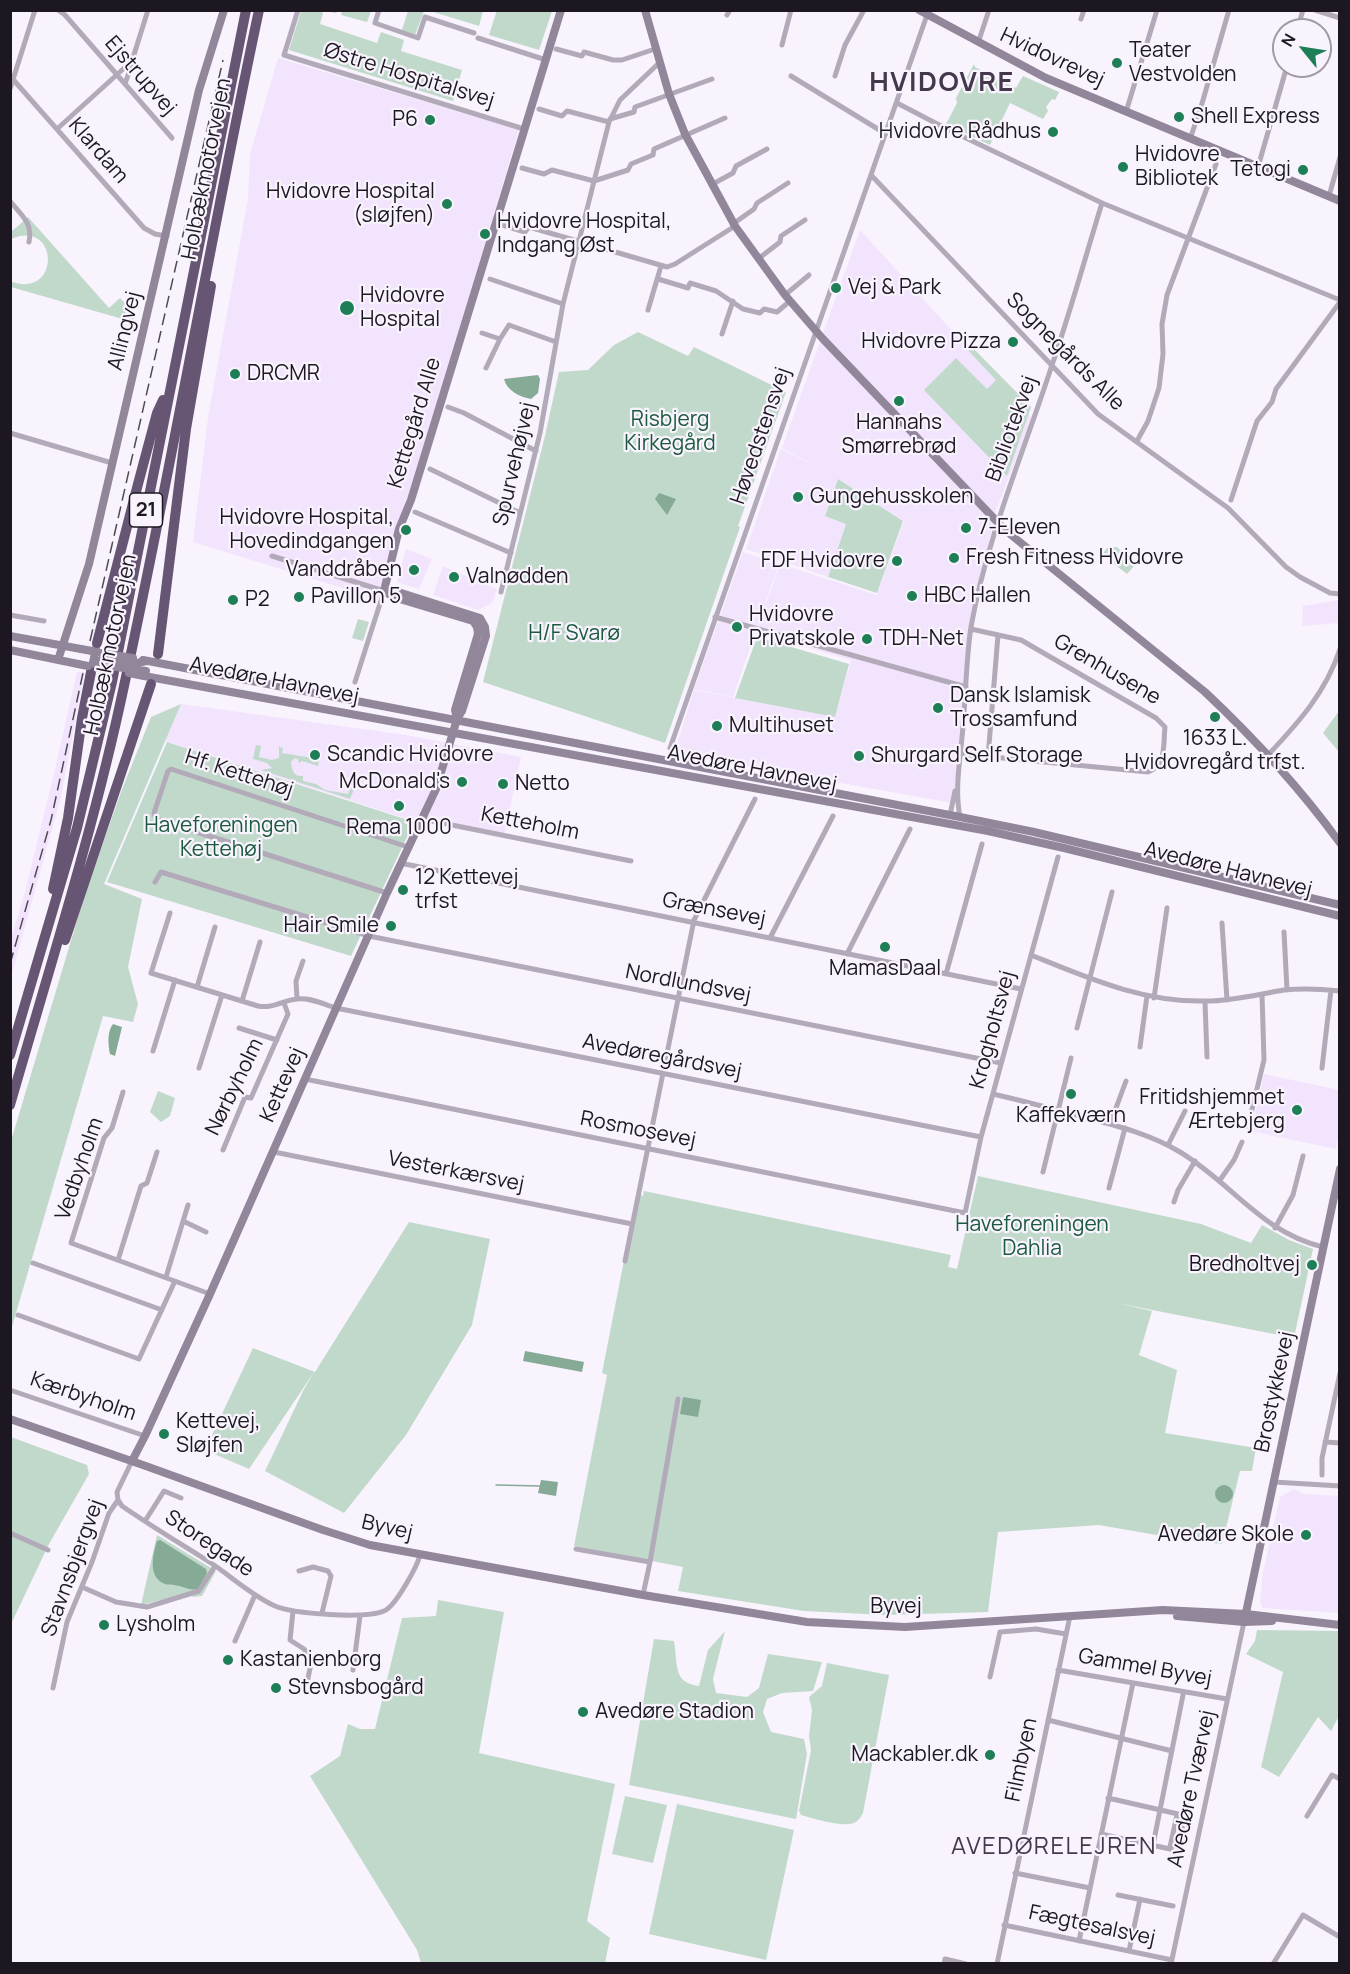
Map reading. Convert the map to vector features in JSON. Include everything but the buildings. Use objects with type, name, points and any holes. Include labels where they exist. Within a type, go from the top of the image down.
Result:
[{"type":"highway","name":"Holbækmotorvejen","points":[[10,1055],[79,818],[112,682],[246,10]]},
{"type":"highway","name":"Holbækmotorvejen","points":[[10,1105],[89,832],[124,686],[259,10]]},
{"type":"highway","points":[[154,659],[186,429],[228,185],[229,154]]},
{"type":"highway","points":[[96,650],[157,413],[172,377]]},
{"type":"highway","points":[[46,936],[68,818],[82,718],[94,667]]},
{"type":"highway","points":[[38,1010],[55,973],[149,677]]},
{"type":"street","points":[[10,89],[35,10]]},
{"type":"street","name":"Ejstrupvej","points":[[58,10],[65,15],[172,138]]},
{"type":"street","points":[[125,84],[148,10]]},
{"type":"street","name":"Allingvej","points":[[58,660],[89,564],[200,90],[224,10]]},
{"type":"street","name":"Østre Hospitalsvej","points":[[298,10],[284,56],[524,129]]},
{"type":"street","points":[[379,10],[375,23],[418,38],[425,17],[546,60]]},
{"type":"street","name":"Kettegård Alle","points":[[355,682],[384,591],[402,519],[411,500],[561,10]]},
{"type":"street","points":[[645,10],[659,63],[685,134],[734,225],[787,298],[997,522],[1205,692],[1269,754],[1340,843]]},
{"type":"street","points":[[782,45],[791,10]]},
{"type":"street","points":[[836,76],[845,45],[864,10]]},
{"type":"street","name":"Hvidovrevej","points":[[919,10],[978,44],[1046,78],[1340,201]]},
{"type":"street","points":[[978,44],[989,10]]},
{"type":"street","points":[[1081,19],[1084,10]]},
{"type":"street","points":[[1126,112],[1157,10]]},
{"type":"street","points":[[1190,139],[1229,10]]},
{"type":"street","points":[[1315,10],[1340,18]]},
{"type":"street","name":"Høvedstensvej","points":[[670,748],[927,15]]},
{"type":"street","points":[[556,49],[582,56],[584,52],[613,60],[622,60],[655,49]]},
{"type":"street","points":[[57,129],[132,61]]},
{"type":"street","name":"Spurvehøjvej","points":[[501,592],[549,394],[563,304],[610,120],[620,100],[659,63]]},
{"type":"street","points":[[791,76],[886,134]]},
{"type":"street","name":"Klardam","points":[[12,78],[144,228],[155,234],[167,236]]},
{"type":"street","points":[[1258,167],[1284,78]]},
{"type":"street","points":[[539,108],[562,116],[567,111],[610,120],[634,112],[635,107],[712,79]]},
{"type":"street","points":[[897,103],[962,137],[1102,203],[1340,301],[1276,389],[1272,402],[1257,421],[1231,500]]},
{"type":"street","points":[[522,168],[544,174],[552,170],[594,181],[628,170],[631,164],[653,155],[654,149],[725,118]]},
{"type":"street","points":[[711,185],[733,173],[736,166],[767,149]]},
{"type":"street","points":[[1329,196],[1340,157]]},
{"type":"street","points":[[1137,441],[1148,421],[1159,388],[1164,308],[1216,164]]},
{"type":"street","name":"Sognegårds Alle","points":[[871,175],[1098,414],[1228,508],[1292,571],[1330,593],[1340,594]]},
{"type":"street","points":[[502,225],[525,232],[529,227],[664,267],[675,264],[734,225],[754,209],[757,203],[788,183]]},
{"type":"street","points":[[10,201],[30,226],[32,232],[29,242]]},
{"type":"street","name":"Bibliotekvej","points":[[960,817],[959,778],[971,629],[997,522],[1052,367],[1102,203]]},
{"type":"street","points":[[758,259],[780,242],[781,236],[805,220]]},
{"type":"street","points":[[648,310],[664,267]]},
{"type":"street","points":[[658,279],[688,288],[690,284],[716,291],[743,309],[760,314],[764,309],[777,312],[808,275]]},
{"type":"street","points":[[490,279],[563,304]]},
{"type":"street","points":[[722,334],[733,301]]},
{"type":"street","points":[[486,368],[509,325],[556,342]]},
{"type":"street","points":[[482,333],[500,339]]},
{"type":"street","points":[[448,407],[536,451]]},
{"type":"street","points":[[10,433],[112,463]]},
{"type":"street","points":[[430,469],[520,513]]},
{"type":"street","points":[[415,512],[511,553]]},
{"type":"street","points":[[272,556],[384,591],[395,591],[470,613],[480,618],[484,622],[486,636],[462,711],[457,719]]},
{"type":"street","points":[[10,615],[44,621]]},
{"type":"street","points":[[715,617],[966,687]]},
{"type":"street","name":"Grenhusene","points":[[962,754],[1148,772],[1159,766],[1162,760],[1165,727],[1156,718],[1024,641],[971,629]]},
{"type":"street","points":[[988,757],[998,634]]},
{"type":"street","name":"Avedøre Havnevej","points":[[10,636],[154,659],[659,760],[960,817],[1034,832],[1340,905]]},
{"type":"street","points":[[1269,754],[1298,724],[1313,704],[1326,684],[1340,649]]},
{"type":"street","name":"Avedøre Havnevej","points":[[10,650],[999,833],[1340,916]]},
{"type":"street","points":[[94,667],[96,650]]},
{"type":"street","points":[[94,667],[105,660],[132,664],[154,659],[149,677]]},
{"type":"street","name":"Kettevej","points":[[132,1461],[210,1294],[400,863],[438,783],[457,719]]},
{"type":"street","name":"Hf. Kettehøj","points":[[387,893],[156,819],[154,813],[168,771],[171,769],[408,847]]},
{"type":"street","name":"Bibliotekvej","points":[[950,815],[959,778]]},
{"type":"street","points":[[625,1261],[693,923],[756,799]]},
{"type":"street","points":[[770,938],[832,816]]},
{"type":"street","name":"Ketteholm","points":[[422,819],[631,861]]},
{"type":"street","points":[[847,954],[910,829]]},
{"type":"street","points":[[946,974],[982,844]]},
{"type":"street","name":"Krogholtsvej","points":[[965,1213],[981,1137],[1058,857]]},
{"type":"street","name":"Grænsevej","points":[[400,863],[1022,989]]},
{"type":"street","points":[[155,882],[161,872],[369,936]]},
{"type":"street","points":[[1077,1028],[1112,892]]},
{"type":"street","points":[[1140,1047],[1167,908]]},
{"type":"street","points":[[170,913],[151,973],[264,1008],[297,999],[296,981],[303,961]]},
{"type":"street","points":[[1222,923],[1227,1000]]},
{"type":"street","points":[[197,987],[215,927]]},
{"type":"street","points":[[1284,932],[1287,990]]},
{"type":"street","name":"Nordlundsvej","points":[[369,936],[1001,1063]]},
{"type":"street","points":[[242,1001],[260,942]]},
{"type":"street","points":[[1031,955],[1121,990],[1151,997],[1205,1002],[1287,990],[1340,991]]},
{"type":"street","points":[[153,1052],[175,980]]},
{"type":"street","points":[[1322,1068],[1331,990]]},
{"type":"street","points":[[1248,1126],[1264,1060],[1262,994]]},
{"type":"street","points":[[199,1068],[222,995]]},
{"type":"street","name":"Avedøregårdsvej","points":[[297,999],[981,1137]]},
{"type":"street","points":[[1205,1002],[1207,1057]]},
{"type":"street","name":"Nørbyholm","points":[[223,1150],[245,1097],[251,1098],[288,1014],[284,1003]]},
{"type":"street","name":"Nørbyholm","points":[[239,1028],[277,1040]]},
{"type":"street","points":[[1043,1172],[1071,1058]]},
{"type":"street","name":"Rosmosevej","points":[[305,1079],[965,1213]]},
{"type":"street","points":[[1110,1124],[1126,1081]]},
{"type":"street","name":"Vedbyholm","points":[[123,1092],[112,1128],[104,1138],[71,1244],[210,1294]]},
{"type":"street","points":[[993,1094],[1125,1128],[1168,1145],[1195,1161],[1220,1180],[1275,1228],[1293,1238],[1323,1247]]},
{"type":"street","points":[[1168,1145],[1185,1111]]},
{"type":"street","points":[[1109,1188],[1125,1128]]},
{"type":"street","points":[[1220,1180],[1234,1160],[1242,1142]]},
{"type":"street","points":[[118,1260],[141,1186],[147,1183],[156,1152]]},
{"type":"street","name":"Vesterkærsvej","points":[[274,1152],[632,1224]]},
{"type":"street","points":[[1275,1228],[1295,1189],[1303,1155]]},
{"type":"street","points":[[1174,1202],[1178,1190],[1195,1161]]},
{"type":"street","name":"Brostykkevej","points":[[1245,1618],[1340,1169]]},
{"type":"street","points":[[165,1277],[188,1205]]},
{"type":"street","points":[[1331,1213],[1340,1216]]},
{"type":"street","points":[[183,1221],[206,1232]]},
{"type":"street","points":[[33,1263],[162,1310]]},
{"type":"street","points":[[18,1315],[139,1359],[175,1281]]},
{"type":"street","points":[[1322,1475],[1325,1442],[1340,1373]]},
{"type":"street","name":"Kærbyholm","points":[[10,1390],[145,1436]]},
{"type":"street","points":[[643,1594],[678,1399]]},
{"type":"street","name":"Byvej","points":[[10,1419],[370,1545],[807,1622],[905,1627],[1152,1612],[1301,1620],[1340,1625]]},
{"type":"street","points":[[1325,1442],[1340,1443]]},
{"type":"street","name":"Stavnsbjergvej","points":[[53,1688],[67,1622],[109,1513],[118,1500],[117,1492],[132,1461]]},
{"type":"street","points":[[1274,1482],[1340,1486]]},
{"type":"street","name":"Storegade","points":[[145,1521],[164,1491],[181,1498]]},
{"type":"street","name":"Storegade","points":[[118,1500],[122,1506],[215,1566],[255,1595],[277,1607],[293,1611],[360,1616],[385,1611],[390,1607],[420,1555]]},
{"type":"street","points":[[10,1533],[48,1550]]},
{"type":"street","points":[[576,1549],[650,1562]]},
{"type":"street","points":[[82,1587],[116,1602],[147,1608],[199,1591],[215,1566]]},
{"type":"street","points":[[299,1571],[313,1567],[328,1571],[331,1576],[322,1613]]},
{"type":"street","name":"Storegade","points":[[235,1641],[255,1595]]},
{"type":"street","points":[[293,1611],[290,1640],[304,1649],[312,1659],[307,1683]]},
{"type":"street","points":[[353,1670],[360,1616]]},
{"type":"street","name":"Filmbyen","points":[[997,1964],[1070,1616]]},
{"type":"street","name":"Avedøre Tværvej","points":[[1172,1962],[1245,1618]]},
{"type":"street","points":[[990,1677],[999,1632],[1036,1629],[1066,1634]]},
{"type":"street","name":"Gammel Byvej","points":[[1058,1670],[1227,1699]]},
{"type":"street","points":[[1079,1941],[1133,1683]]},
{"type":"street","points":[[1153,1845],[1183,1695]]},
{"type":"street","points":[[1048,1720],[1172,1751]]},
{"type":"street","points":[[1307,1816],[1332,1775],[1340,1779]]},
{"type":"street","points":[[1108,1798],[1178,1814]]},
{"type":"street","points":[[1178,1814],[1184,1834]]},
{"type":"street","points":[[1170,1849],[1178,1814]]},
{"type":"street","points":[[1101,1834],[1170,1849]]},
{"type":"street","points":[[1184,1834],[1199,1837]]},
{"type":"street","points":[[1170,1849],[1184,1834]]},
{"type":"street","points":[[1016,1873],[1090,1888]]},
{"type":"street","points":[[1118,1895],[1173,1906]]},
{"type":"street","points":[[1129,1951],[1140,1899]]},
{"type":"street","points":[[1273,1964],[1304,1915],[1340,1937]]},
{"type":"street","name":"Fægtesalsvej","points":[[1004,1925],[1172,1962]]},
{"type":"street","points":[[944,1964],[945,1959],[966,1964]]},
{"type":"shaded area","name":"Hvidovre Hospital","points":[[278,58],[519,130],[378,599],[193,542],[208,417],[248,199],[250,154]]},
{"type":"shaded area","points":[[860,230],[1032,418],[996,510],[969,627],[953,803],[679,754],[678,741],[694,690],[835,717],[851,660],[756,633],[780,564],[877,595],[904,521],[838,479],[825,515],[846,523],[828,577],[746,549],[781,449],[819,468],[782,448]]},
{"type":"shaded area","points":[[538,375],[540,379],[538,393],[531,399],[514,393],[504,379]]},
{"type":"shaded area","points":[[659,493],[676,499],[667,515],[655,499]]},
{"type":"shaded area","name":"Vanddråben","points":[[406,549],[432,559],[419,589],[397,582]]},
{"type":"shaded area","name":"Hvidovre Privatskole","points":[[743,552],[779,564],[733,697],[694,689]]},
{"type":"shaded area","name":"Valnødden","points":[[443,566],[497,589],[492,603],[478,610],[433,595]]},
{"type":"shaded area","points":[[1339,600],[1339,623],[1302,626],[1303,606]]},
{"type":"shaded area","points":[[77,672],[84,672],[84,674],[61,797],[11,977],[11,938],[25,892]]},
{"type":"shaded area","points":[[181,704],[406,735],[521,757],[504,836],[414,821],[165,741]]},
{"type":"shaded area","points":[[113,1024],[122,1027],[115,1056],[110,1054],[108,1042]]},
{"type":"shaded area","name":"Fritidshjemmet Ærtebjerg","points":[[1264,1074],[1339,1090],[1339,1131],[1336,1149],[1251,1131]]},
{"type":"shaded area","points":[[525,1351],[584,1362],[582,1372],[523,1361]]},
{"type":"shaded area","points":[[683,1397],[701,1400],[698,1417],[680,1414]]},
{"type":"shaded area","points":[[541,1480],[558,1482],[556,1496],[538,1493]]},
{"type":"shaded area","points":[[1220,1485],[1228,1485],[1233,1490],[1231,1501],[1220,1503],[1215,1498],[1215,1490]]},
{"type":"shaded area","name":"Avedøre Skole","points":[[1294,1489],[1303,1494],[1339,1496],[1339,1613],[1263,1608],[1260,1602],[1263,1572],[1280,1497]]},
{"type":"shaded area","points":[[160,1540],[206,1569],[207,1573],[198,1589],[159,1581],[154,1571],[153,1558],[157,1541]]},
{"type":"green space","points":[[342,10],[371,11],[367,22],[341,15]]},
{"type":"green space","points":[[483,10],[479,26],[430,11]]},
{"type":"green space","points":[[497,10],[552,11],[539,50],[489,35]]},
{"type":"green space","points":[[301,11],[323,13],[320,24],[377,43],[381,32],[404,40],[401,51],[462,70],[453,101],[289,50]]},
{"type":"green space","points":[[408,11],[424,11],[415,35],[402,30]]},
{"type":"green space","points":[[974,64],[975,67],[1016,88],[1023,76],[1059,92],[1055,100],[1052,99],[1046,107],[1048,111],[1043,119],[1010,103],[990,145],[946,124],[957,103],[956,98]]},
{"type":"green space","points":[[28,217],[109,308],[120,298],[135,313],[133,322],[11,287],[10,281],[27,284],[39,280],[46,271],[48,260],[46,248],[39,240],[27,236],[11,239],[11,232]]},
{"type":"green space","points":[[638,332],[688,356],[694,347],[786,392],[665,743],[483,682],[559,372],[588,370],[614,345]]},
{"type":"green space","points":[[970,345],[1031,407],[1007,476],[924,390],[956,358],[987,389],[996,380],[966,348]]},
{"type":"green space","points":[[838,479],[903,521],[877,593],[828,577],[846,524],[825,516]]},
{"type":"green space","points":[[1117,547],[1135,565],[1127,574],[1102,555],[1107,548]]},
{"type":"green space","points":[[358,619],[369,622],[363,641],[352,638]]},
{"type":"green space","points":[[757,637],[849,664],[835,717],[735,698]]},
{"type":"green space","points":[[181,704],[104,884],[142,899],[128,967],[138,1004],[133,1022],[103,1016],[11,1330],[11,1141],[85,894],[121,792],[151,717]]},
{"type":"green space","points":[[1339,711],[1339,752],[1323,733]]},
{"type":"green space","name":"Haveforeningen Kettehøj","points":[[167,742],[414,822],[351,956],[107,882]]},
{"type":"green space","points":[[256,745],[261,746],[259,757],[272,760],[279,758],[279,746],[283,747],[282,753],[319,759],[318,766],[302,761],[299,763],[295,758],[291,762],[292,768],[297,775],[303,776],[303,781],[316,784],[325,790],[348,794],[350,787],[347,782],[356,784],[350,799],[261,770],[272,768],[267,763],[253,759]]},
{"type":"green space","points":[[158,1091],[175,1098],[170,1116],[161,1122],[150,1112]]},
{"type":"green space","name":"Haveforeningen Dahlia","points":[[978,1176],[1201,1224],[1251,1243],[1262,1225],[1289,1240],[1313,1249],[1294,1338],[1117,1303],[1152,1311],[1139,1355],[1177,1370],[1165,1433],[1256,1448],[1252,1471],[1240,1471],[1222,1544],[1099,1525],[998,1532],[988,1612],[886,1615],[804,1611],[678,1591],[683,1567],[574,1546],[607,1375],[602,1373],[637,1194],[643,1196],[644,1191],[951,1255],[948,1267],[957,1269]]},
{"type":"green space","points":[[409,1222],[490,1239],[472,1325],[406,1435],[344,1513],[265,1471],[314,1372],[249,1469],[205,1450],[253,1348],[315,1372]]},
{"type":"green space","points":[[11,1437],[87,1465],[89,1474],[49,1544],[11,1624]]},
{"type":"green space","points":[[157,1535],[216,1571],[202,1596],[193,1597],[189,1593],[141,1605]]},
{"type":"green space","points":[[438,1600],[504,1612],[479,1753],[615,1784],[587,1921],[610,1938],[605,1963],[421,1963],[417,1950],[310,1776],[340,1756],[348,1724],[360,1729],[375,1729],[402,1618],[436,1616]]},
{"type":"green space","points":[[1257,1630],[1339,1631],[1339,1716],[1331,1731],[1318,1717],[1279,1777],[1261,1767],[1283,1672],[1246,1654],[1255,1641]]},
{"type":"green space","points":[[725,1631],[713,1679],[716,1693],[747,1697],[759,1688],[768,1654],[822,1662],[813,1691],[782,1693],[767,1699],[763,1712],[771,1732],[804,1739],[807,1754],[796,1819],[629,1785],[654,1639],[674,1641],[680,1676],[684,1681],[699,1686],[708,1650]]},
{"type":"green space","points":[[827,1663],[889,1675],[863,1813],[853,1823],[846,1824],[822,1821],[801,1815],[799,1811],[811,1750],[809,1736],[812,1710],[809,1697],[822,1686]]},
{"type":"green space","points":[[625,1796],[667,1805],[653,1863],[612,1854]]},
{"type":"green space","points":[[677,1804],[794,1830],[766,1960],[649,1934]]},
{"type":"waterway","points":[[496,1485],[540,1486]]},
{"type":"railway","points":[[90,641],[223,60]]},
{"type":"railway","points":[[10,964],[51,820],[83,673]]},
{"type":"place","name":"Teater Vestvolden","points":[[1117,63]]},
{"type":"place","name":"Shell Express","points":[[1179,117]]},
{"type":"place","name":"P6","points":[[430,120]]},
{"type":"place","name":"Hvidovre Rådhus","points":[[1053,132]]},
{"type":"place","name":"Hvidovre Bibliotek","points":[[1123,167]]},
{"type":"place","name":"Tetogi","points":[[1303,170]]},
{"type":"place","name":"Hvidovre Hospital (sløjfen)","points":[[447,204]]},
{"type":"place","name":"Hvidovre Hospital, Indgang Øst","points":[[485,234]]},
{"type":"place","name":"Vej & Park","points":[[836,288]]},
{"type":"place","name":"Hvidovre Hospital","points":[[347,308]]},
{"type":"place","name":"Hvidovre Pizza","points":[[1013,342]]},
{"type":"place","name":"DRCMR","points":[[235,374]]},
{"type":"place","name":"Hannahs Smørrebrød","points":[[899,401]]},
{"type":"place","name":"Gungehusskolen","points":[[798,497]]},
{"type":"place","name":"7-Eleven","points":[[966,528]]},
{"type":"place","name":"Hvidovre Hospital, Hovedindgangen","points":[[406,530]]},
{"type":"place","name":"Fresh Fitness Hvidovre","points":[[954,558]]},
{"type":"place","name":"FDF Hvidovre","points":[[897,561]]},
{"type":"place","name":"Vanddråben","points":[[414,570]]},
{"type":"place","name":"Valnødden","points":[[454,577]]},
{"type":"place","name":"HBC Hallen","points":[[912,596]]},
{"type":"place","name":"Pavillon 5","points":[[299,597]]},
{"type":"place","name":"P2","points":[[233,600]]},
{"type":"place","name":"Hvidovre Privatskole","points":[[737,627]]},
{"type":"place","name":"TDH-Net","points":[[867,639]]},
{"type":"place","name":"Dansk Islamisk Trossamfund","points":[[938,708]]},
{"type":"place","name":"1633 L. Hvidovregård trfst.","points":[[1215,717]]},
{"type":"place","name":"Multihuset","points":[[717,726]]},
{"type":"place","name":"Scandic Hvidovre","points":[[315,755]]},
{"type":"place","name":"Shurgard Self Storage","points":[[859,756]]},
{"type":"place","name":"McDonald's","points":[[462,782]]},
{"type":"place","name":"Netto","points":[[503,784]]},
{"type":"place","name":"Rema 1000","points":[[399,806]]},
{"type":"place","name":"12 Kettevej trfst","points":[[403,890]]},
{"type":"place","name":"Hair Smile","points":[[391,926]]},
{"type":"place","name":"MamasDaal","points":[[885,947]]},
{"type":"place","name":"Kaffekværn","points":[[1071,1094]]},
{"type":"place","name":"Fritidshjemmet Ærtebjerg","points":[[1297,1110]]},
{"type":"place","name":"Bredholtvej","points":[[1312,1265]]},
{"type":"place","name":"Kettevej, Sløjfen","points":[[164,1434]]},
{"type":"place","name":"Avedøre Skole","points":[[1306,1535]]},
{"type":"place","name":"Lysholm","points":[[104,1625]]},
{"type":"place","name":"Kastanienborg","points":[[228,1660]]},
{"type":"place","name":"Stevnsbogård","points":[[276,1688]]},
{"type":"place","name":"Avedøre Stadion","points":[[583,1712]]},
{"type":"place","name":"Mackabler.dk","points":[[990,1755]]},
{"type":"district","name":"HVIDOVRE","points":[[942,83]]},
{"type":"district","name":"AVEDØRELEJREN","points":[[1054,1847]]},
{"type":"park label","name":"Risbjerg Kirkegård","points":[[670,432]]},
{"type":"park label","name":"H/F Svarø","points":[[574,634]]}]
